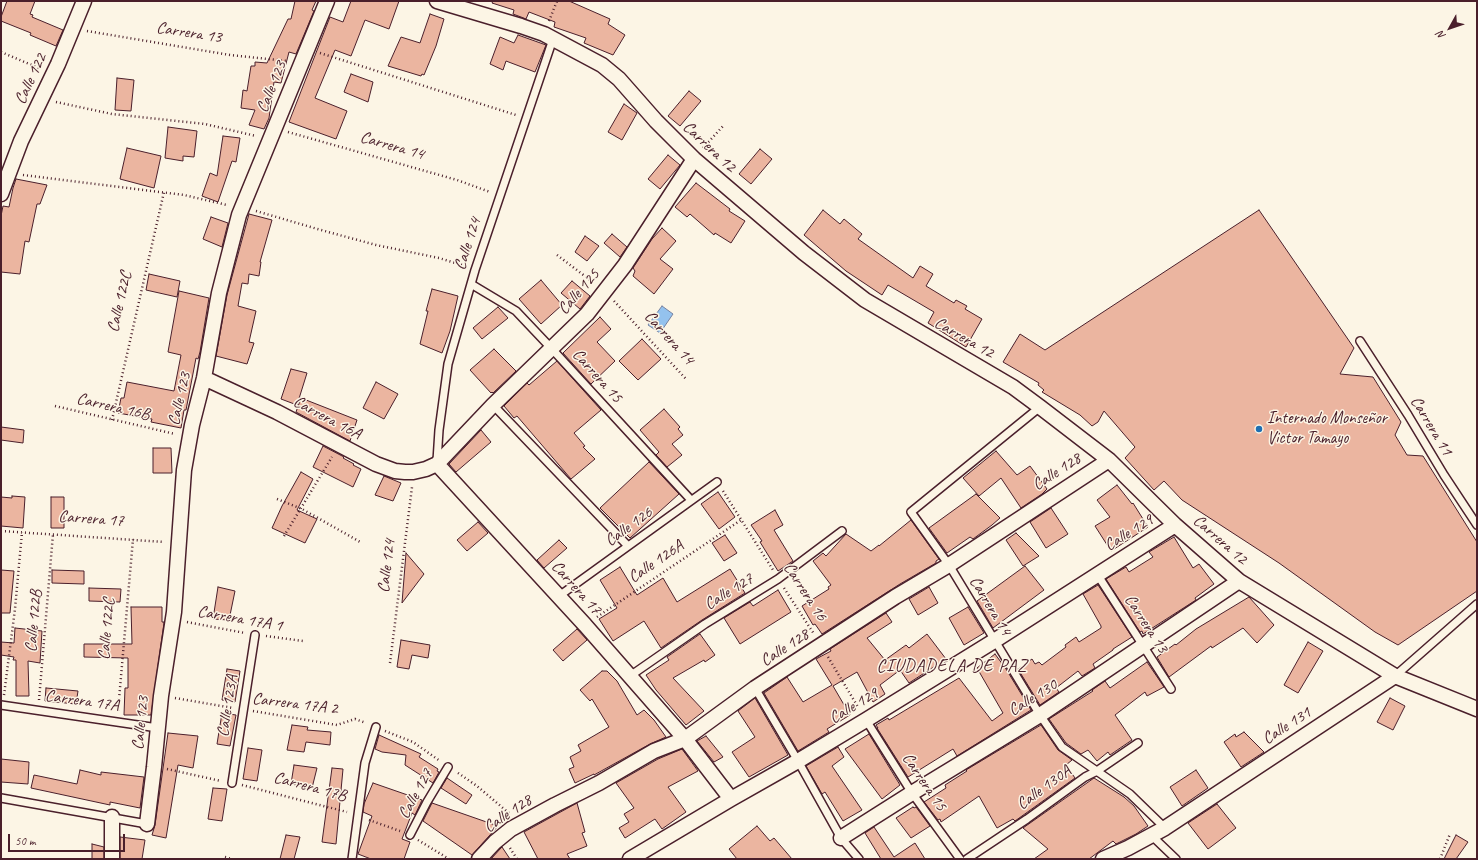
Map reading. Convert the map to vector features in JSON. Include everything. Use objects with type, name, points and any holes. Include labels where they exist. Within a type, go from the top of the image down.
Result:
[{"type":"street","name":"Calle 122","points":[[1,194],[21,142],[53,74],[84,1]]},
{"type":"street","name":"Calle 123","points":[[147,824],[161,696],[172,619],[184,470],[204,378],[219,293],[238,215],[327,1]]},
{"type":"street","name":"Carrera 12","points":[[437,1],[521,26],[548,36],[602,65],[619,79],[656,121],[694,159],[804,253],[865,300],[1013,387],[1040,407],[1109,460],[1175,525],[1239,581],[1395,676],[1477,709]]},
{"type":"street","name":"Calle 125","points":[[437,464],[493,405],[587,314],[625,265],[694,159]]},
{"type":"street","name":"Carrera 16A","points":[[204,378],[277,412],[383,467],[395,471],[414,472],[437,464]]},
{"type":"street","name":"Calle 128","points":[[479,859],[495,842],[511,829],[555,804],[600,783],[654,751],[685,739],[755,688],[895,597],[949,565],[1109,460]]},
{"type":"street","name":"Carrera 17","points":[[437,464],[559,596],[630,676],[685,739],[731,799]]},
{"type":"street","name":"Calle 129","points":[[630,859],[866,720],[994,641],[1175,525]]},
{"type":"street","name":"Calle 130","points":[[841,838],[1040,715],[1239,581]]},
{"type":"street","name":"Calle 131","points":[[1103,859],[1152,836],[1165,828],[1395,676]]},
{"type":"street","points":[[112,818],[112,859]]},
{"type":"lane","name":"Calle 124","points":[[437,464],[439,430],[448,364],[471,284],[526,119],[548,36]]},
{"type":"lane","name":"Carrera 15","points":[[471,284],[516,312],[691,500]]},
{"type":"lane","name":"Carrera 11","points":[[1360,341],[1477,525]]},
{"type":"lane","points":[[493,405],[628,546]]},
{"type":"lane","name":"Carrera 14","points":[[1040,407],[910,512],[949,565],[994,641],[1040,715],[1062,747],[1130,794],[1165,828]]},
{"type":"lane","name":"Calle 126","points":[[559,596],[717,482]]},
{"type":"lane","name":"Calle 127","points":[[630,676],[705,624],[778,579],[842,532]]},
{"type":"lane","name":"Carrera 13","points":[[1097,574],[1170,689]]},
{"type":"lane","name":"Calle 131","points":[[1395,676],[1477,604]]},
{"type":"lane","name":"Calle 123A","points":[[232,783],[255,635]]},
{"type":"lane","points":[[755,688],[841,838],[859,859]]},
{"type":"lane","name":"Carrera 17A","points":[[2,705],[158,728]]},
{"type":"lane","name":"Carrera 15","points":[[866,720],[912,793],[960,859]]},
{"type":"lane","points":[[352,859],[366,763],[376,727]]},
{"type":"lane","name":"Calle 130A","points":[[967,859],[974,856],[989,844],[1027,820],[1085,777],[1098,772],[1138,743]]},
{"type":"lane","name":"Calle 127","points":[[410,835],[448,766]]},
{"type":"lane","points":[[1,798],[147,824]]},
{"type":"lane","points":[[1152,836],[1176,859]]},
{"type":"path","points":[[548,36],[556,1]]},
{"type":"path","name":"Carrera 13","points":[[72,28],[230,55],[302,62]]},
{"type":"path","points":[[308,49],[526,119]]},
{"type":"path","points":[[1,52],[53,74]]},
{"type":"path","name":"Carrera 14","points":[[41,99],[112,114],[205,124],[272,134],[457,180],[500,196]]},
{"type":"path","points":[[694,159],[724,125]]},
{"type":"path","name":"Calle 122C","points":[[112,420],[164,192]]},
{"type":"path","name":"Carrera 14","points":[[557,255],[605,291],[686,379]]},
{"type":"path","name":"Carrera 16B","points":[[55,406],[190,437]]},
{"type":"path","points":[[284,536],[302,509],[339,445]]},
{"type":"path","name":"Calle 124","points":[[390,663],[414,472]]},
{"type":"path","name":"Carrera 16","points":[[717,482],[821,645],[866,720]]},
{"type":"path","points":[[277,499],[302,509],[362,543]]},
{"type":"path","name":"Calle 126A","points":[[585,625],[741,520]]},
{"type":"path","name":"Carrera 17","points":[[1,531],[179,543]]},
{"type":"path","points":[[2,705],[15,609],[22,532]]},
{"type":"path","name":"Calle 122B","points":[[38,710],[54,534]]},
{"type":"path","name":"Calle 122C","points":[[117,722],[133,540]]},
{"type":"path","name":"Carrera 17A 1","points":[[172,619],[255,635],[303,642]]},
{"type":"path","name":"Carrera 17A 2","points":[[161,696],[337,725],[355,719]]},
{"type":"path","name":"Carrera 17B","points":[[154,767],[232,783],[341,810],[410,835],[449,859]]},
{"type":"path","points":[[1440,859],[1450,834]]},
{"type":"path","points":[[225,857],[232,859]]},
{"type":"water","points":[[662,306],[673,314],[660,333],[648,325]]},
{"type":"building","points":[[7,1],[35,1],[30,14],[33,15],[32,17],[63,30],[56,46],[30,35],[31,33],[1,21]]},
{"type":"building","points":[[295,1],[316,1],[312,10],[314,11],[296,54],[289,52],[281,83],[274,82],[269,118],[264,129],[249,125],[255,110],[241,108],[243,90],[247,91],[251,66],[255,66],[255,62],[267,63],[288,19],[291,19]]},
{"type":"building","points":[[351,1],[399,1],[389,29],[365,20],[351,56],[335,50],[315,98],[347,111],[336,139],[289,122],[330,17],[343,22]]},
{"type":"building","points":[[493,1],[569,1],[610,19],[608,24],[625,35],[613,55],[584,43],[586,38],[554,27],[555,22],[529,12],[526,19],[513,14],[514,10],[492,3]]},
{"type":"building","points":[[430,14],[444,19],[436,46],[424,75],[422,74],[421,76],[388,66],[401,37],[420,43]]},
{"type":"building","points":[[518,35],[546,45],[535,72],[506,61],[503,70],[490,64],[500,37],[514,43]]},
{"type":"building","points":[[351,74],[373,82],[368,102],[344,92]]},
{"type":"building","points":[[117,78],[134,80],[131,111],[115,110]]},
{"type":"building","points":[[689,91],[701,101],[680,126],[668,116]]},
{"type":"building","points":[[624,104],[637,113],[622,140],[608,132]]},
{"type":"building","points":[[168,127],[197,131],[194,157],[183,156],[183,161],[165,158]]},
{"type":"building","points":[[223,136],[240,138],[236,162],[232,161],[218,202],[202,196],[210,173],[217,176]]},
{"type":"building","points":[[127,148],[161,156],[154,188],[120,179]]},
{"type":"building","points":[[760,149],[772,159],[751,184],[739,174]]},
{"type":"building","points":[[668,155],[680,165],[660,189],[648,179]]},
{"type":"building","points":[[16,179],[47,185],[40,204],[37,204],[29,242],[25,241],[20,274],[1,272],[1,216],[3,206],[9,207]]},
{"type":"building","points":[[696,183],[730,209],[729,211],[745,221],[731,243],[715,233],[714,235],[690,214],[687,217],[675,207]]},
{"type":"building","points":[[823,210],[840,224],[844,219],[862,234],[858,239],[913,278],[920,266],[933,274],[926,286],[954,303],[956,300],[967,306],[965,309],[982,319],[966,347],[928,323],[934,312],[888,285],[882,295],[846,271],[804,235]]},
{"type":"building","name":"Internado Monseñor Victor Tamayo","points":[[1259,210],[1354,348],[1340,374],[1373,377],[1401,422],[1395,435],[1407,455],[1423,456],[1477,542],[1477,591],[1398,645],[1375,632],[1279,563],[1182,500],[1164,481],[1154,490],[1125,458],[1135,447],[1104,411],[1098,422],[1092,426],[1080,415],[1042,392],[1044,390],[1038,385],[1039,383],[1003,362],[1020,334],[1045,350]]},
{"type":"building","points":[[249,214],[272,220],[260,262],[259,276],[249,274],[248,284],[242,283],[238,306],[256,311],[249,342],[254,343],[247,364],[216,356],[227,295]]},
{"type":"building","points":[[211,217],[228,223],[222,247],[203,239]]},
{"type":"building","points":[[662,228],[676,241],[660,259],[673,269],[654,294],[633,276],[635,271],[633,268],[652,239]]},
{"type":"building","points":[[612,234],[627,247],[620,257],[604,243]]},
{"type":"building","points":[[585,236],[599,246],[587,261],[575,252]]},
{"type":"building","points":[[149,274],[180,281],[177,297],[146,290]]},
{"type":"building","points":[[541,280],[562,305],[541,324],[519,299]]},
{"type":"building","points":[[572,281],[590,296],[580,309],[561,293]]},
{"type":"building","points":[[432,289],[458,296],[450,331],[442,353],[420,344]]},
{"type":"building","points":[[179,291],[209,298],[200,352],[198,359],[196,358],[181,428],[151,422],[152,419],[118,413],[121,398],[124,398],[127,382],[174,391],[181,355],[168,352]]},
{"type":"building","points":[[498,307],[508,318],[482,339],[473,328]]},
{"type":"building","points":[[600,317],[611,329],[597,342],[615,361],[591,384],[563,353]]},
{"type":"building","points":[[642,339],[661,359],[638,380],[619,361]]},
{"type":"building","points":[[494,349],[516,371],[493,393],[491,393],[470,370]]},
{"type":"building","points":[[557,361],[601,410],[574,433],[585,446],[583,447],[595,459],[571,479],[517,416],[514,418],[504,406],[527,383],[529,385]]},
{"type":"building","points":[[291,369],[307,373],[297,405],[281,399]]},
{"type":"building","points":[[376,382],[398,394],[384,419],[363,408]]},
{"type":"building","points":[[301,398],[357,420],[350,441],[296,412]]},
{"type":"building","points":[[664,409],[680,427],[678,429],[683,435],[672,444],[682,455],[667,467],[656,455],[659,452],[640,430]]},
{"type":"building","points":[[1,427],[24,430],[23,443],[1,440]]},
{"type":"building","points":[[481,430],[491,442],[456,472],[449,464]]},
{"type":"building","points":[[323,446],[344,457],[343,458],[361,469],[353,487],[313,467]]},
{"type":"building","points":[[153,448],[171,448],[172,473],[153,473]]},
{"type":"building","points":[[996,451],[1017,475],[1030,466],[1047,489],[1021,508],[1001,478],[979,496],[963,478]]},
{"type":"building","points":[[649,462],[679,494],[630,538],[600,508]]},
{"type":"building","points":[[301,472],[313,479],[297,510],[317,519],[305,543],[272,528],[282,506]]},
{"type":"building","points":[[384,476],[401,483],[393,501],[375,495]]},
{"type":"building","points":[[1117,485],[1132,504],[1133,503],[1148,527],[1111,551],[1095,526],[1110,517],[1097,500]]},
{"type":"building","points":[[718,492],[735,517],[719,529],[701,504]]},
{"type":"building","points":[[976,494],[1000,518],[973,539],[970,537],[947,553],[929,528]]},
{"type":"building","points":[[12,496],[25,497],[23,528],[1,526],[1,497],[12,498]]},
{"type":"building","points":[[51,497],[64,497],[64,528],[51,528]]},
{"type":"building","points":[[1051,508],[1068,534],[1046,548],[1030,522]]},
{"type":"building","points":[[775,510],[783,525],[774,530],[793,561],[778,571],[760,542],[762,541],[751,525]]},
{"type":"building","points":[[911,520],[939,559],[936,563],[900,584],[822,634],[815,624],[813,625],[802,606],[829,589],[828,587],[831,585],[813,561],[823,553],[826,556],[846,534],[871,551]]},
{"type":"building","points":[[478,522],[488,533],[467,551],[457,540]]},
{"type":"building","points":[[1016,533],[1039,556],[1023,566],[1006,540]]},
{"type":"building","points":[[725,535],[737,553],[724,561],[712,543]]},
{"type":"building","points":[[1174,537],[1193,568],[1199,564],[1214,584],[1195,598],[1196,600],[1143,634],[1142,631],[1140,632],[1106,579],[1126,567],[1129,572],[1153,557],[1149,552]]},
{"type":"building","points":[[559,540],[567,548],[544,568],[537,560]]},
{"type":"building","points":[[406,553],[424,574],[402,603]]},
{"type":"building","points":[[1025,566],[1044,590],[993,628],[977,601]]},
{"type":"building","points":[[620,567],[637,595],[663,578],[677,602],[730,569],[745,593],[661,648],[644,621],[613,641],[599,619],[617,608],[600,580]]},
{"type":"building","points":[[1,570],[14,571],[10,613],[1,613]]},
{"type":"building","points":[[52,570],[84,571],[84,584],[52,583]]},
{"type":"building","points":[[1098,585],[1132,637],[1093,664],[1095,668],[1082,676],[1078,671],[1056,688],[1059,692],[1040,705],[1018,669],[1032,659],[1035,664],[1039,662],[1042,665],[1066,647],[1065,645],[1076,637],[1079,642],[1101,628],[1083,594]]},
{"type":"building","points":[[218,587],[235,591],[229,620],[213,619]]},
{"type":"building","points":[[929,587],[938,603],[918,615],[909,599]]},
{"type":"building","points":[[89,588],[121,589],[120,602],[89,601]]},
{"type":"building","points":[[778,590],[791,612],[740,644],[724,618],[750,602],[753,606]]},
{"type":"building","points":[[1249,597],[1274,625],[1257,643],[1243,628],[1212,648],[1211,646],[1169,677],[1157,657],[1175,644],[1176,645],[1196,629]]},
{"type":"building","points":[[131,607],[162,607],[162,622],[164,623],[151,715],[124,715],[125,688],[128,688],[128,658],[84,657],[84,644],[132,644]]},
{"type":"building","points":[[968,607],[984,633],[964,645],[949,618]]},
{"type":"building","points":[[886,613],[892,622],[867,638],[885,660],[906,645],[909,648],[927,634],[946,659],[909,683],[900,670],[880,685],[885,694],[873,702],[857,672],[833,686],[850,715],[827,729],[829,732],[798,751],[764,693],[787,677],[803,702],[832,685],[816,659],[831,651],[830,649]]},
{"type":"building","points":[[15,628],[42,631],[40,663],[28,661],[29,696],[16,696],[16,660],[13,660],[14,657],[1,655],[1,642],[14,643]]},
{"type":"building","points":[[577,629],[587,640],[563,661],[553,650]]},
{"type":"building","points":[[700,634],[715,655],[705,662],[704,660],[673,678],[704,711],[686,725],[656,690],[646,675],[669,660],[667,657]]},
{"type":"building","points":[[401,640],[430,645],[428,658],[412,655],[409,669],[397,667]]},
{"type":"building","points":[[1308,642],[1323,651],[1298,693],[1284,685]]},
{"type":"building","points":[[995,654],[1031,710],[957,756],[953,749],[908,777],[876,725],[888,718],[889,720],[959,678],[992,721],[1003,713],[977,668]]},
{"type":"building","points":[[1147,662],[1164,687],[1147,696],[1145,692],[1115,715],[1132,740],[1110,755],[1108,752],[1097,761],[1088,750],[1081,754],[1066,743],[1049,719],[1093,691],[1092,690],[1105,681],[1110,688]]},
{"type":"building","points":[[227,669],[240,671],[235,702],[222,700]]},
{"type":"building","points":[[602,671],[607,671],[617,681],[637,715],[644,710],[654,720],[666,737],[650,744],[594,775],[575,783],[569,769],[574,767],[570,757],[581,751],[578,745],[609,727],[592,699],[590,701],[580,690]]},
{"type":"building","points":[[46,688],[78,691],[76,704],[45,701]]},
{"type":"building","points":[[755,698],[788,755],[749,777],[732,752],[755,737],[738,711]]},
{"type":"building","points":[[1390,698],[1405,706],[1393,730],[1377,722]]},
{"type":"building","points":[[222,713],[236,715],[230,746],[217,744]]},
{"type":"building","points":[[292,725],[308,727],[307,730],[331,732],[330,745],[306,742],[304,752],[287,750]]},
{"type":"building","points":[[1041,725],[1058,750],[1072,760],[1066,765],[1075,778],[1015,821],[1013,819],[997,828],[979,796],[941,822],[940,819],[938,820],[924,802],[946,788],[945,785],[967,771],[966,770]]},
{"type":"building","points":[[1244,732],[1264,752],[1241,767],[1224,742],[1235,734],[1236,737]]},
{"type":"building","points":[[168,733],[198,736],[193,768],[178,765],[166,838],[152,835],[155,825]]},
{"type":"building","points":[[869,734],[900,785],[882,799],[845,749]]},
{"type":"building","points":[[379,735],[421,754],[419,757],[438,769],[437,771],[439,772],[433,783],[405,765],[406,755],[382,752],[375,749]]},
{"type":"building","points":[[706,736],[723,757],[714,762],[697,741]]},
{"type":"building","points":[[838,747],[844,757],[832,766],[862,810],[843,821],[825,792],[822,794],[806,766]]},
{"type":"building","points":[[248,748],[262,750],[257,781],[243,779]]},
{"type":"building","points":[[682,749],[698,771],[668,787],[686,812],[662,829],[655,819],[625,838],[619,828],[629,822],[624,814],[634,808],[616,783],[658,759]]},
{"type":"building","points":[[1,759],[29,762],[28,784],[1,782]]},
{"type":"building","points":[[294,765],[317,768],[312,788],[291,784]]},
{"type":"building","points":[[332,768],[343,769],[336,844],[322,842]]},
{"type":"building","points":[[80,770],[101,775],[101,772],[144,777],[140,808],[110,802],[110,805],[31,788],[34,775],[77,784]]},
{"type":"building","points":[[1196,770],[1208,788],[1182,806],[1170,787]]},
{"type":"building","points":[[447,778],[472,795],[466,804],[441,788]]},
{"type":"building","points":[[1094,778],[1124,797],[1134,806],[1148,826],[1116,844],[1113,841],[1089,859],[1034,859],[1048,849],[1023,828]]},
{"type":"building","points":[[373,783],[422,800],[415,815],[412,813],[402,839],[410,842],[404,859],[371,859],[358,854],[372,816],[363,812],[364,804]]},
{"type":"building","points":[[213,788],[227,789],[222,821],[208,819]]},
{"type":"building","points":[[432,803],[498,826],[472,855],[423,821]]},
{"type":"building","points":[[577,803],[585,832],[582,833],[587,846],[567,854],[570,859],[538,859],[524,832]]},
{"type":"building","points":[[1217,804],[1236,828],[1208,849],[1188,823]]},
{"type":"building","points":[[913,807],[916,807],[930,826],[911,838],[896,818]]},
{"type":"building","points":[[757,826],[770,841],[774,838],[792,859],[737,859],[729,849]]},
{"type":"building","points":[[874,827],[894,857],[915,843],[925,859],[881,859],[865,833]]},
{"type":"building","points":[[286,835],[300,837],[294,859],[280,859]]},
{"type":"building","points":[[1456,835],[1468,842],[1456,859],[1444,859]]},
{"type":"building","points":[[120,837],[145,840],[142,859],[120,859]]},
{"type":"building","points":[[92,844],[104,847],[104,859],[92,859]]},
{"type":"building","points":[[502,847],[510,859],[491,859],[501,848]]},
{"type":"place","name":"Internado Monseñor Victor Tamayo","points":[[1259,429]]},
{"type":"district","name":"CIUDADELA DE PAZ","points":[[952,666]]}]
